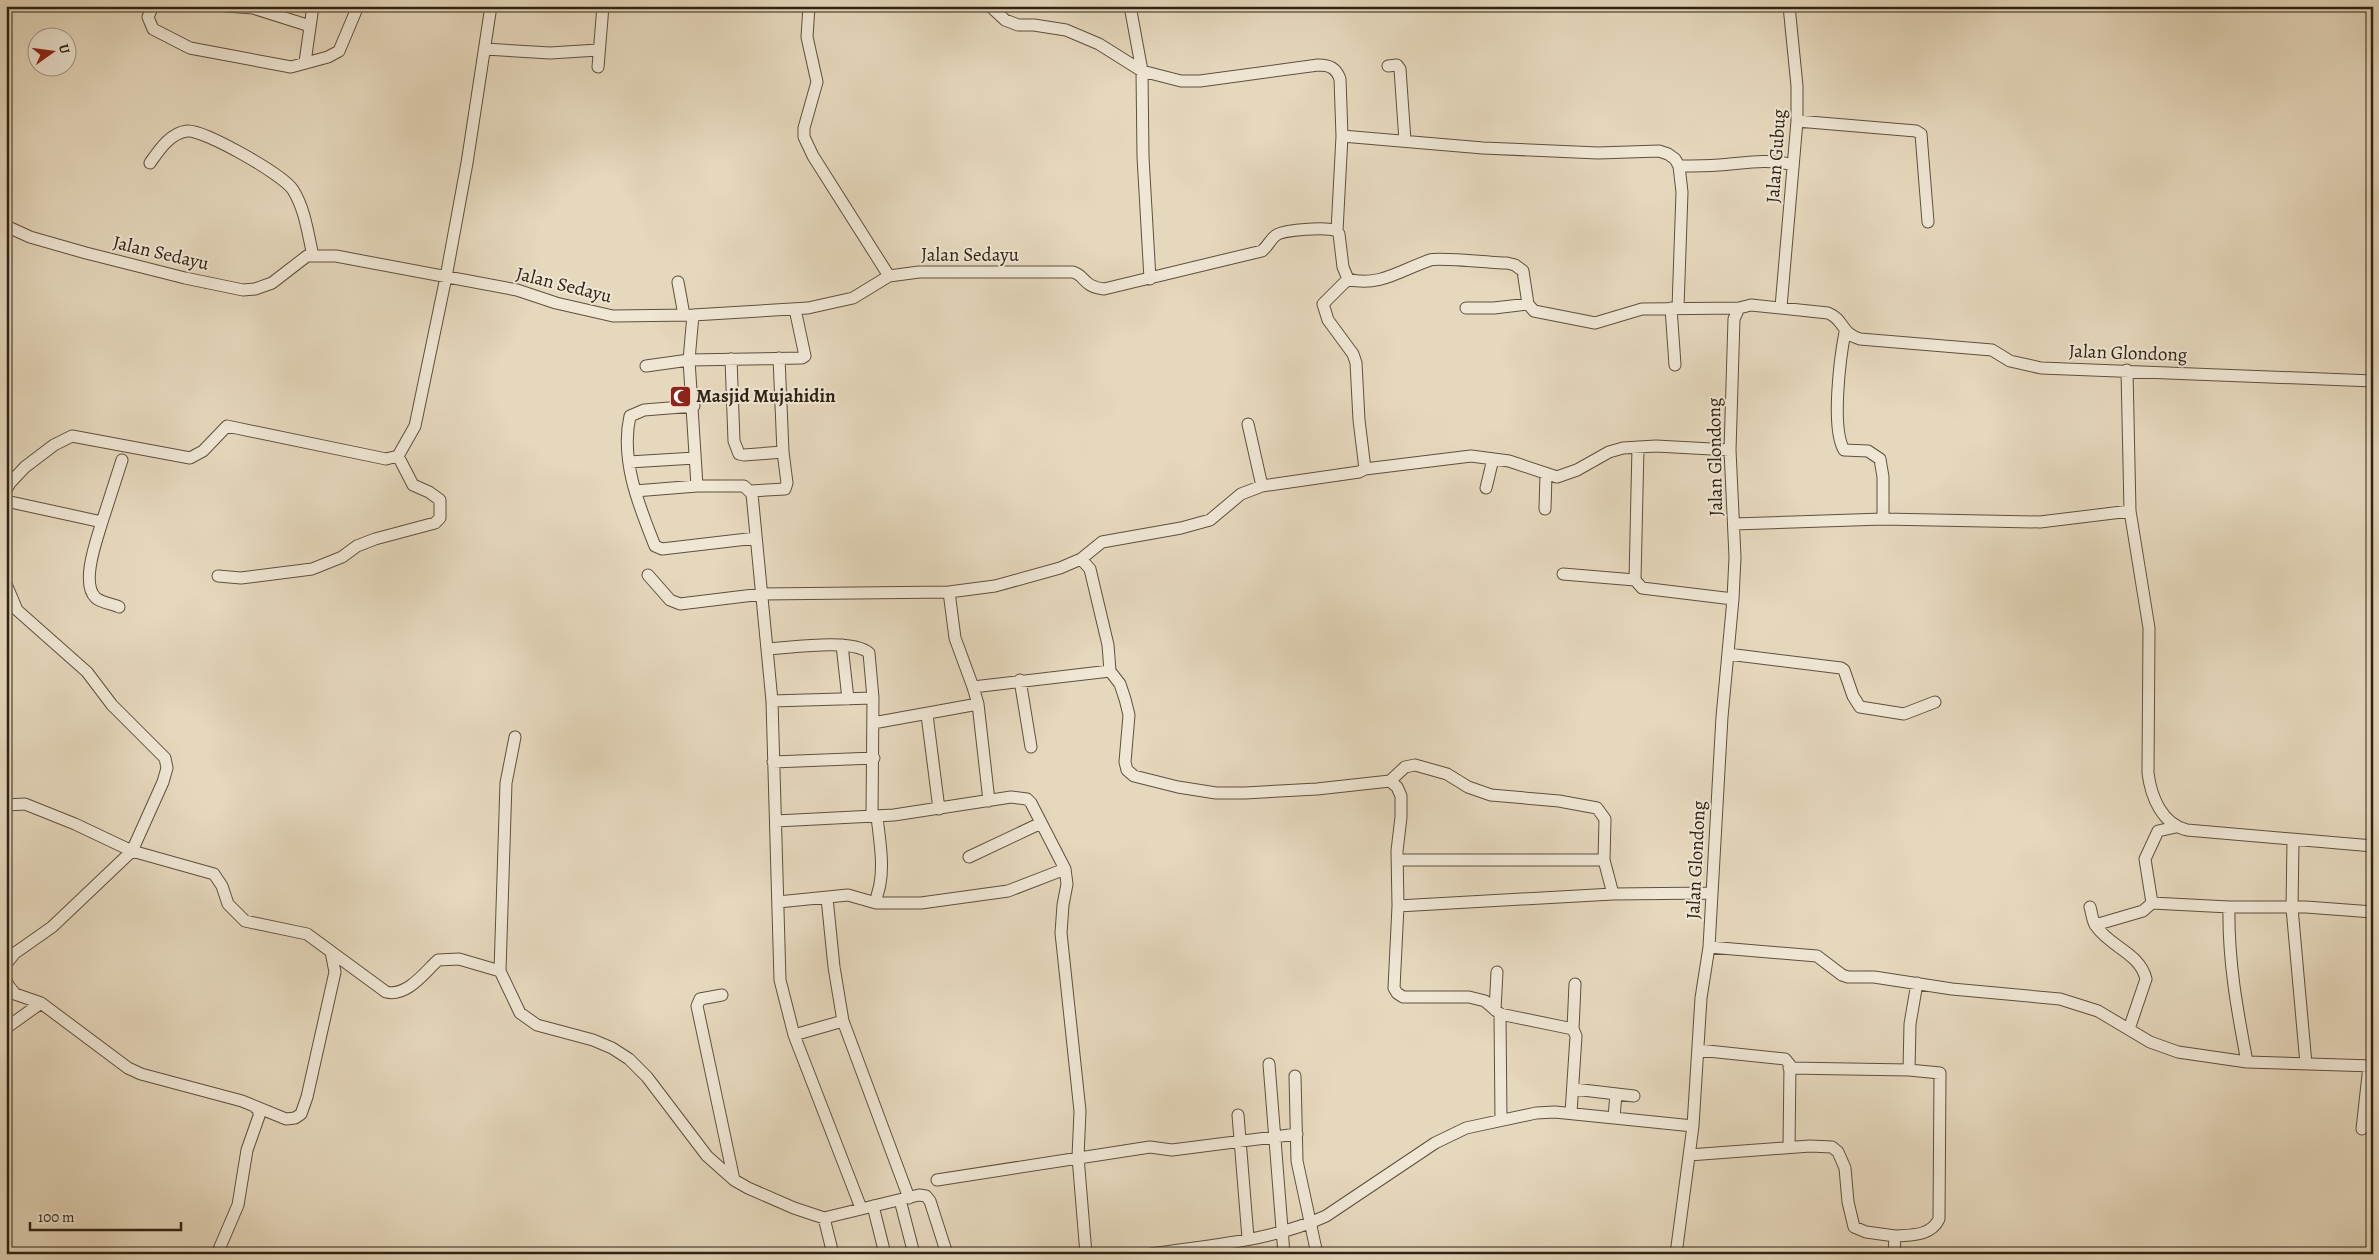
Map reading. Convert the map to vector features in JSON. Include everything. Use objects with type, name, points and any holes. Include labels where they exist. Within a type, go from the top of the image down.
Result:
[{"type":"street","points":[[153,6],[148,17],[153,29],[190,48],[288,67],[328,57],[340,51],[358,6]]},
{"type":"street","points":[[226,6],[253,8],[310,26]]},
{"type":"street","points":[[305,62],[312,6]]},
{"type":"street","points":[[6,490],[10,483],[26,467],[54,445],[72,436],[190,458],[203,451],[227,426],[386,459],[398,456],[415,426],[446,277],[467,163],[491,6]]},
{"type":"street","points":[[598,67],[598,50],[604,6]]},
{"type":"street","points":[[809,6],[808,46],[817,82],[804,128],[804,137],[813,156],[889,276]]},
{"type":"street","points":[[990,6],[1005,20],[1018,25],[1034,25],[1066,30],[1099,44],[1142,71],[1181,81],[1200,82],[1318,65],[1333,67],[1340,79],[1342,136],[1337,231],[1341,243],[1343,267],[1348,278],[1357,281],[1381,280],[1432,260],[1507,263],[1515,265],[1523,271],[1528,304],[1534,311],[1591,323],[1637,309],[1740,308]]},
{"type":"street","points":[[1130,6],[1142,71],[1143,157],[1150,279]]},
{"type":"street","name":"Jalan Gubug","points":[[1781,308],[1797,122],[1797,86],[1789,6]]},
{"type":"street","points":[[485,49],[550,54],[598,50]]},
{"type":"street","points":[[1388,66],[1396,65],[1400,69],[1405,141]]},
{"type":"street","points":[[1797,122],[1916,131],[1921,134],[1928,222]]},
{"type":"street","points":[[150,163],[168,141],[175,135],[187,131],[200,133],[253,160],[279,176],[292,188],[299,201],[314,256]]},
{"type":"street","points":[[1342,136],[1483,148],[1598,153],[1658,151],[1675,159],[1679,166],[1682,192],[1675,308],[1675,365]]},
{"type":"street","points":[[1679,166],[1718,165],[1762,160],[1776,160],[1793,165]]},
{"type":"street","name":"Jalan Sedayu","points":[[6,226],[30,237],[86,253],[185,278],[243,290],[255,289],[272,283],[301,258],[336,256],[517,290],[556,303],[613,316],[689,315],[795,309],[853,298],[889,276],[919,272],[1073,272],[1078,274],[1089,286],[1104,289],[1262,251],[1275,235],[1281,232],[1323,228],[1337,231]]},
{"type":"street","points":[[1348,278],[1323,304],[1328,320],[1353,354],[1356,364],[1359,420],[1366,469]]},
{"type":"street","points":[[678,282],[689,315],[689,360],[694,406],[697,486]]},
{"type":"street","points":[[1466,308],[1494,308],[1528,304]]},
{"type":"street","name":"Jalan Glondong","points":[[1676,1254],[1693,1126],[1701,998],[1709,947],[1722,717],[1733,599],[1734,524],[1730,450],[1734,329],[1736,314],[1740,308],[1751,305],[1828,313],[1839,320],[1849,336],[1860,339],[1876,342],[1934,344],[1992,350],[2010,361],[2041,368],[2373,381]]},
{"type":"street","points":[[646,366],[689,360],[797,359],[805,356],[795,309]]},
{"type":"street","points":[[1846,332],[1841,353],[1839,385],[1840,442],[1844,450],[1868,452],[1880,460],[1883,477],[1884,519]]},
{"type":"street","points":[[635,491],[697,486],[744,486],[751,491],[786,489],[779,358]]},
{"type":"street","points":[[731,359],[736,449],[739,454],[744,455],[783,452]]},
{"type":"street","points":[[2127,370],[2130,511],[2149,628],[2148,773],[2150,788],[2155,802],[2176,827]]},
{"type":"street","points":[[694,406],[644,410],[630,416],[628,424],[629,462],[640,510],[658,548],[756,538]]},
{"type":"street","points":[[1248,424],[1262,486]]},
{"type":"street","points":[[648,575],[670,600],[675,603],[762,594],[949,592],[995,586],[1037,576],[1081,559],[1102,542],[1181,528],[1210,520],[1241,494],[1262,486],[1359,472],[1366,469],[1471,456],[1509,461],[1557,477],[1567,474],[1609,452],[1623,448],[1656,446],[1730,450]]},
{"type":"street","points":[[1638,447],[1635,580],[1642,588],[1733,599]]},
{"type":"street","points":[[218,576],[242,578],[312,569],[334,561],[357,546],[375,539],[435,523],[440,518],[442,509],[440,500],[429,492],[413,485],[398,456]]},
{"type":"street","points":[[629,462],[695,458]]},
{"type":"street","points":[[1486,488],[1493,459]]},
{"type":"street","points":[[119,607],[97,599],[91,590],[90,558],[122,460]]},
{"type":"street","points":[[1544,509],[1546,474]]},
{"type":"street","points":[[751,491],[772,701],[780,980],[794,1035],[885,1254]]},
{"type":"street","points":[[6,501],[102,522]]},
{"type":"street","points":[[1734,524],[1884,519],[2040,522],[2130,511]]},
{"type":"street","points":[[1081,559],[1090,570],[1108,645],[1110,671],[1120,684],[1126,699],[1129,715],[1125,762],[1127,770],[1134,776],[1156,783],[1216,793],[1317,789],[1390,781],[1405,767],[1415,765],[1447,774],[1468,787],[1491,795],[1559,801],[1597,808],[1605,819],[1604,860],[1613,894]]},
{"type":"street","points":[[1563,574],[1635,580]]},
{"type":"street","points":[[6,584],[17,610],[87,672],[112,705],[165,758],[167,768],[163,782],[132,851],[52,927],[15,953],[6,964]]},
{"type":"street","points":[[949,592],[956,638],[978,704],[990,800]]},
{"type":"street","points":[[767,649],[842,645],[862,648],[869,653],[873,698],[875,816],[881,866],[880,885],[876,894],[876,903]]},
{"type":"street","points":[[842,645],[848,699]]},
{"type":"street","points":[[1728,654],[1841,668],[1844,670],[1856,703],[1866,709],[1904,714],[1934,702]]},
{"type":"street","points":[[973,686],[1110,671]]},
{"type":"street","points":[[1020,680],[1031,747]]},
{"type":"street","points":[[772,701],[873,698]]},
{"type":"street","points":[[872,723],[927,715],[978,704]]},
{"type":"street","points":[[927,715],[939,809]]},
{"type":"street","points":[[515,737],[506,784],[500,971],[520,1013],[537,1025],[593,1040],[612,1048],[629,1059],[647,1077],[707,1156],[734,1180],[794,1208],[824,1218],[923,1195],[928,1198],[947,1254]]},
{"type":"street","points":[[774,762],[874,758]]},
{"type":"street","points":[[1390,781],[1401,796],[1394,988],[1397,994],[1403,997],[1469,997],[1485,1001],[1498,1012],[1573,1029]]},
{"type":"street","points":[[776,821],[875,816],[939,809],[1011,797],[1027,799],[1035,809],[1065,869],[1067,884],[1061,933],[1080,1111],[1078,1158],[1086,1254]]},
{"type":"street","points":[[6,805],[25,804],[132,851],[214,874],[222,886],[228,904],[245,921],[307,934],[381,988],[394,994],[406,989],[438,960],[459,959],[500,971]]},
{"type":"street","points":[[969,857],[1041,824]]},
{"type":"street","points":[[2152,903],[2145,857],[2158,831],[2176,827],[2293,841],[2373,846]]},
{"type":"street","points":[[2293,841],[2292,908],[2306,1064]]},
{"type":"street","points":[[1398,860],[1604,860]]},
{"type":"street","points":[[778,902],[848,895],[876,903],[921,903],[1008,890],[1065,869]]},
{"type":"street","points":[[1398,906],[1613,894],[1712,893]]},
{"type":"street","points":[[827,898],[834,967],[843,1021],[904,1199],[914,1254]]},
{"type":"street","points":[[2095,925],[2143,910],[2152,903],[2229,907],[2306,907],[2373,912]]},
{"type":"street","points":[[2090,907],[2095,925],[2112,942],[2135,959],[2144,972],[2146,979],[2129,1029]]},
{"type":"street","points":[[2229,907],[2228,946],[2232,984],[2247,1062]]},
{"type":"street","points":[[1709,947],[1817,956],[1842,975],[1848,977],[1874,977],[1917,984],[2060,998],[2098,1011],[2150,1042],[2178,1052],[2247,1062],[2371,1066],[2362,1129]]},
{"type":"street","points":[[6,980],[8,986],[15,994],[42,1003],[128,1068],[140,1074],[242,1101],[286,1119],[295,1118],[301,1114],[335,972],[331,952]]},
{"type":"street","points":[[1497,972],[1501,1120]]},
{"type":"street","points":[[1571,1113],[1576,1036],[1573,1029],[1575,984]]},
{"type":"street","points":[[1909,1070],[1910,1024],[1917,984]]},
{"type":"street","points":[[722,995],[700,999],[697,1006],[734,1180]]},
{"type":"street","points":[[6,1028],[42,1003]]},
{"type":"street","points":[[794,1035],[843,1021]]},
{"type":"street","points":[[1698,1050],[1785,1059],[1789,1068],[1789,1147]]},
{"type":"street","points":[[1269,1064],[1284,1231],[1284,1254]]},
{"type":"street","points":[[1688,1155],[1824,1145],[1832,1147],[1838,1152],[1845,1168],[1850,1215],[1854,1227],[1866,1232],[1896,1236],[1926,1232],[1936,1225],[1939,1219],[1940,1073],[1909,1070],[1789,1068]]},
{"type":"street","points":[[1295,1076],[1298,1134],[1296,1145],[1297,1161],[1317,1254]]},
{"type":"street","points":[[1574,1089],[1634,1096]]},
{"type":"street","points":[[1614,1117],[1616,1094]]},
{"type":"street","points":[[217,1254],[240,1201],[247,1150],[259,1116],[259,1110],[256,1108]]},
{"type":"street","points":[[1151,1254],[1195,1249],[1284,1231],[1311,1223],[1326,1216],[1435,1143],[1466,1128],[1536,1113],[1571,1113],[1693,1126]]},
{"type":"street","points":[[1238,1115],[1248,1238]]},
{"type":"street","points":[[937,1180],[1150,1147],[1172,1150],[1298,1134]]},
{"type":"street","points":[[824,1218],[834,1254]]},
{"type":"street","points":[[1894,1254],[1896,1236]]},
{"type":"place","name":"Masjid Mujahidin","points":[[680,396]]}]
